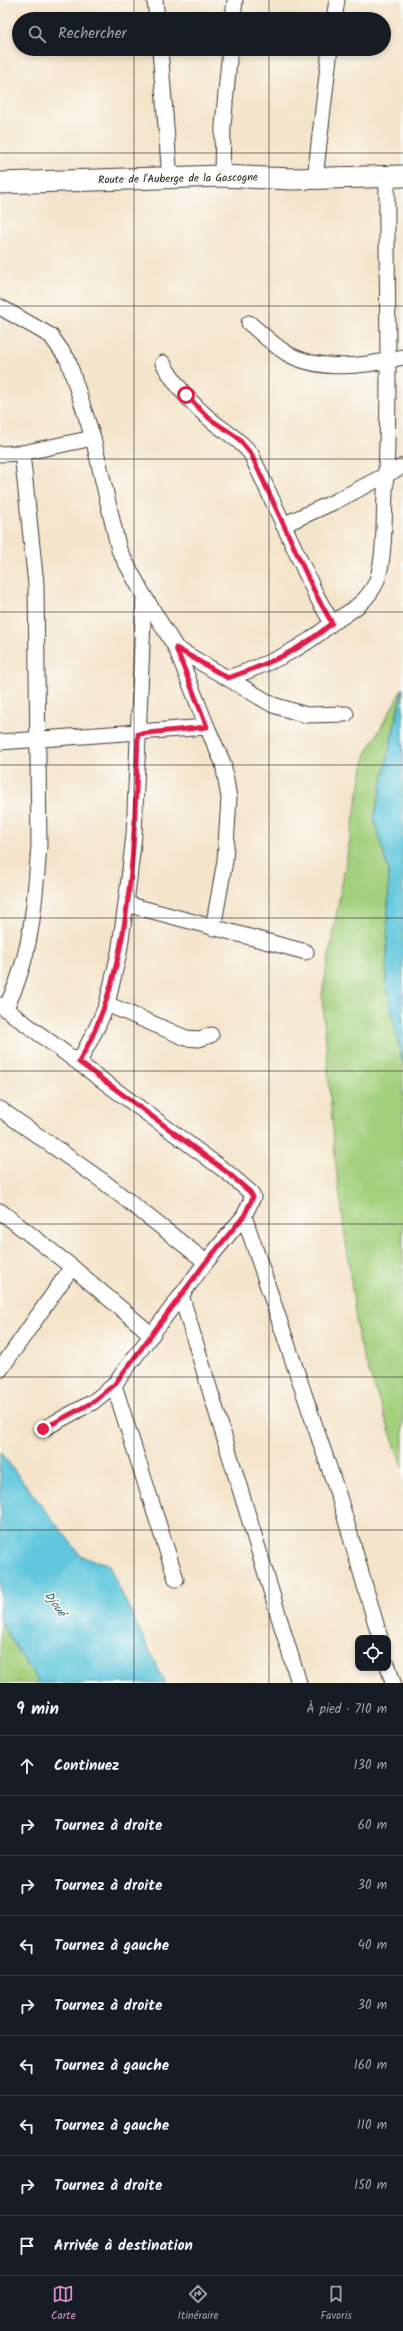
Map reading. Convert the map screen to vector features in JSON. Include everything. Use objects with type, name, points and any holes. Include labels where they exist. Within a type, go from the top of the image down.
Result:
[{"type":"street","points":[[155,0],[156,12]]},
{"type":"street","points":[[234,12],[236,0]]},
{"type":"street","points":[[335,12],[337,0]]},
{"type":"street","points":[[161,56],[170,179]]},
{"type":"street","points":[[222,176],[223,126],[229,56]]},
{"type":"street","points":[[315,178],[329,56]]},
{"type":"street","name":"Route de l'Auberge de la Gascogne","points":[[0,183],[170,179],[222,176],[315,178],[395,176]]},
{"type":"street","points":[[228,678],[267,664],[303,646],[332,623],[358,607],[370,594],[378,579],[382,546],[386,474],[389,399],[388,361],[395,176]]},
{"type":"street","points":[[0,307],[51,336],[68,360],[93,438],[119,550],[144,596],[176,648],[223,763],[229,798],[225,861],[213,928]]},
{"type":"street","points":[[248,323],[288,354],[308,362],[339,366],[388,361],[403,357]]},
{"type":"street","points":[[163,363],[174,382],[199,408],[246,447],[316,595],[332,623]]},
{"type":"street","points":[[0,454],[22,453],[93,438]]},
{"type":"street","points":[[22,453],[36,584],[39,845],[36,883],[23,968],[16,988],[2,1007],[79,1062],[246,1187],[253,1197],[244,1216],[206,1262],[114,1385],[93,1402],[43,1429]]},
{"type":"street","points":[[282,525],[336,501],[403,466]]},
{"type":"street","points":[[79,1062],[107,1004],[119,953],[126,904],[134,835],[144,596]]},
{"type":"street","points":[[176,648],[273,705],[306,716],[346,714]]},
{"type":"street","points":[[0,742],[138,734],[207,727]]},
{"type":"street","points":[[126,904],[306,952]]},
{"type":"street","points":[[107,1004],[186,1038],[199,1039],[211,1035]]},
{"type":"street","points":[[0,1109],[104,1182],[206,1262]]},
{"type":"street","points":[[0,1211],[72,1267],[152,1335]]},
{"type":"street","points":[[244,1216],[340,1500],[379,1635]]},
{"type":"street","points":[[0,1370],[72,1267]]},
{"type":"street","points":[[181,1295],[299,1683]]},
{"type":"street","points":[[114,1385],[176,1580]]},
{"type":"street","points":[[389,1671],[393,1683]]},
{"type":"green space","points":[[402,689],[374,819],[389,873],[386,984],[403,1064],[403,1469],[359,1343],[335,1159],[322,994],[365,756]]},
{"type":"green space","points":[[0,1622],[39,1683],[0,1683]]},
{"type":"water","points":[[403,688],[403,1064],[386,984],[389,873],[374,819]]},
{"type":"water","name":"Djoué","points":[[0,1452],[82,1557],[108,1564],[165,1683],[39,1683],[0,1622]]},
{"type":"route","points":[[43,1429],[93,1402],[114,1385],[206,1262],[244,1216],[253,1197],[241,1183],[79,1062],[107,1004],[119,953],[134,835],[138,734],[207,727],[192,685],[176,648],[228,678],[267,664],[303,646],[332,623],[316,595],[282,525],[251,454],[237,437],[218,426],[186,395]]}]
